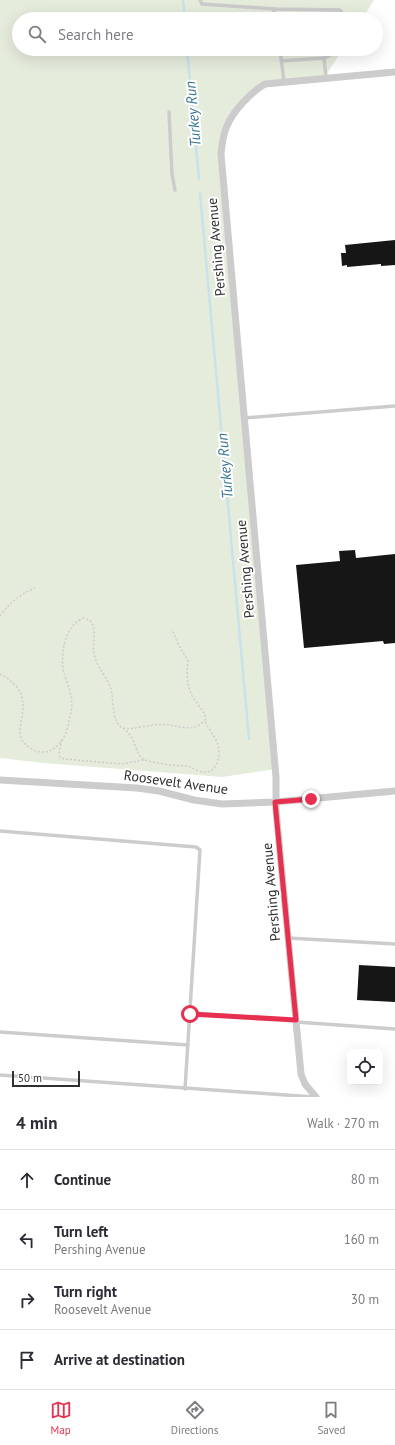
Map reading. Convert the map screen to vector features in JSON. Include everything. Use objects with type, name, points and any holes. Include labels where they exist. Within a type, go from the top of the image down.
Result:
[{"type":"street","name":"Pershing Avenue","points":[[315,1097],[305,1084],[300,1074],[275,802],[276,777],[221,160],[222,144],[227,125],[234,114],[258,88],[265,84],[395,72]]},
{"type":"street","name":"Roosevelt Avenue","points":[[0,780],[137,788],[159,791],[194,800],[222,804],[275,802],[395,790]]},
{"type":"lane","points":[[200,0],[202,4],[275,9],[340,10],[341,12]]},
{"type":"lane","points":[[281,56],[284,82]]},
{"type":"lane","points":[[281,61],[324,58],[329,56]]},
{"type":"lane","points":[[324,58],[326,78]]},
{"type":"lane","points":[[169,112],[172,174],[175,190]]},
{"type":"lane","points":[[244,418],[395,406]]},
{"type":"lane","points":[[0,831],[196,847],[200,850],[185,1088]]},
{"type":"lane","points":[[288,938],[395,944]]},
{"type":"lane","points":[[190,1014],[395,1029]]},
{"type":"lane","points":[[0,1032],[188,1045]]},
{"type":"lane","points":[[0,1076],[315,1097]]},
{"type":"path","points":[[0,616],[11,603],[27,591],[34,588]]},
{"type":"path","points":[[0,674],[11,680],[22,695],[24,702],[20,731],[25,744],[34,750],[43,753],[52,750],[62,740],[68,730],[72,703],[71,694],[64,673],[62,655],[71,627],[78,620],[84,618],[91,621],[94,627],[94,654],[97,664],[108,681],[111,690],[117,723],[129,734],[144,760]]},
{"type":"path","points":[[62,740],[59,752],[60,757],[64,759],[122,764],[144,760],[168,765],[186,766],[201,772],[208,772],[218,764],[218,745],[208,729],[204,714],[192,696],[188,685],[188,661],[177,642],[172,629]]},
{"type":"path","points":[[123,728],[156,724],[191,728],[201,726],[206,720]]},
{"type":"green space","points":[[0,0],[374,0],[366,12],[12,12],[12,56],[338,56],[324,78],[265,84],[234,114],[222,144],[276,769],[222,777],[43,763],[0,758]]},
{"type":"building","points":[[395,240],[395,265],[381,266],[381,264],[347,267],[347,265],[342,266],[341,253],[346,253],[345,245]]},
{"type":"building","points":[[355,550],[356,558],[395,554],[395,643],[384,644],[383,641],[304,648],[296,565],[340,561],[339,551]]},
{"type":"building","points":[[359,965],[395,967],[395,1002],[357,1000]]},
{"type":"waterway","name":"Turkey Run","points":[[183,0],[184,12]]},
{"type":"waterway","name":"Turkey Run","points":[[188,56],[199,179]]},
{"type":"waterway","name":"Turkey Run","points":[[200,193],[249,739]]},
{"type":"route","points":[[190,1014],[296,1020],[275,802],[311,799]]}]
